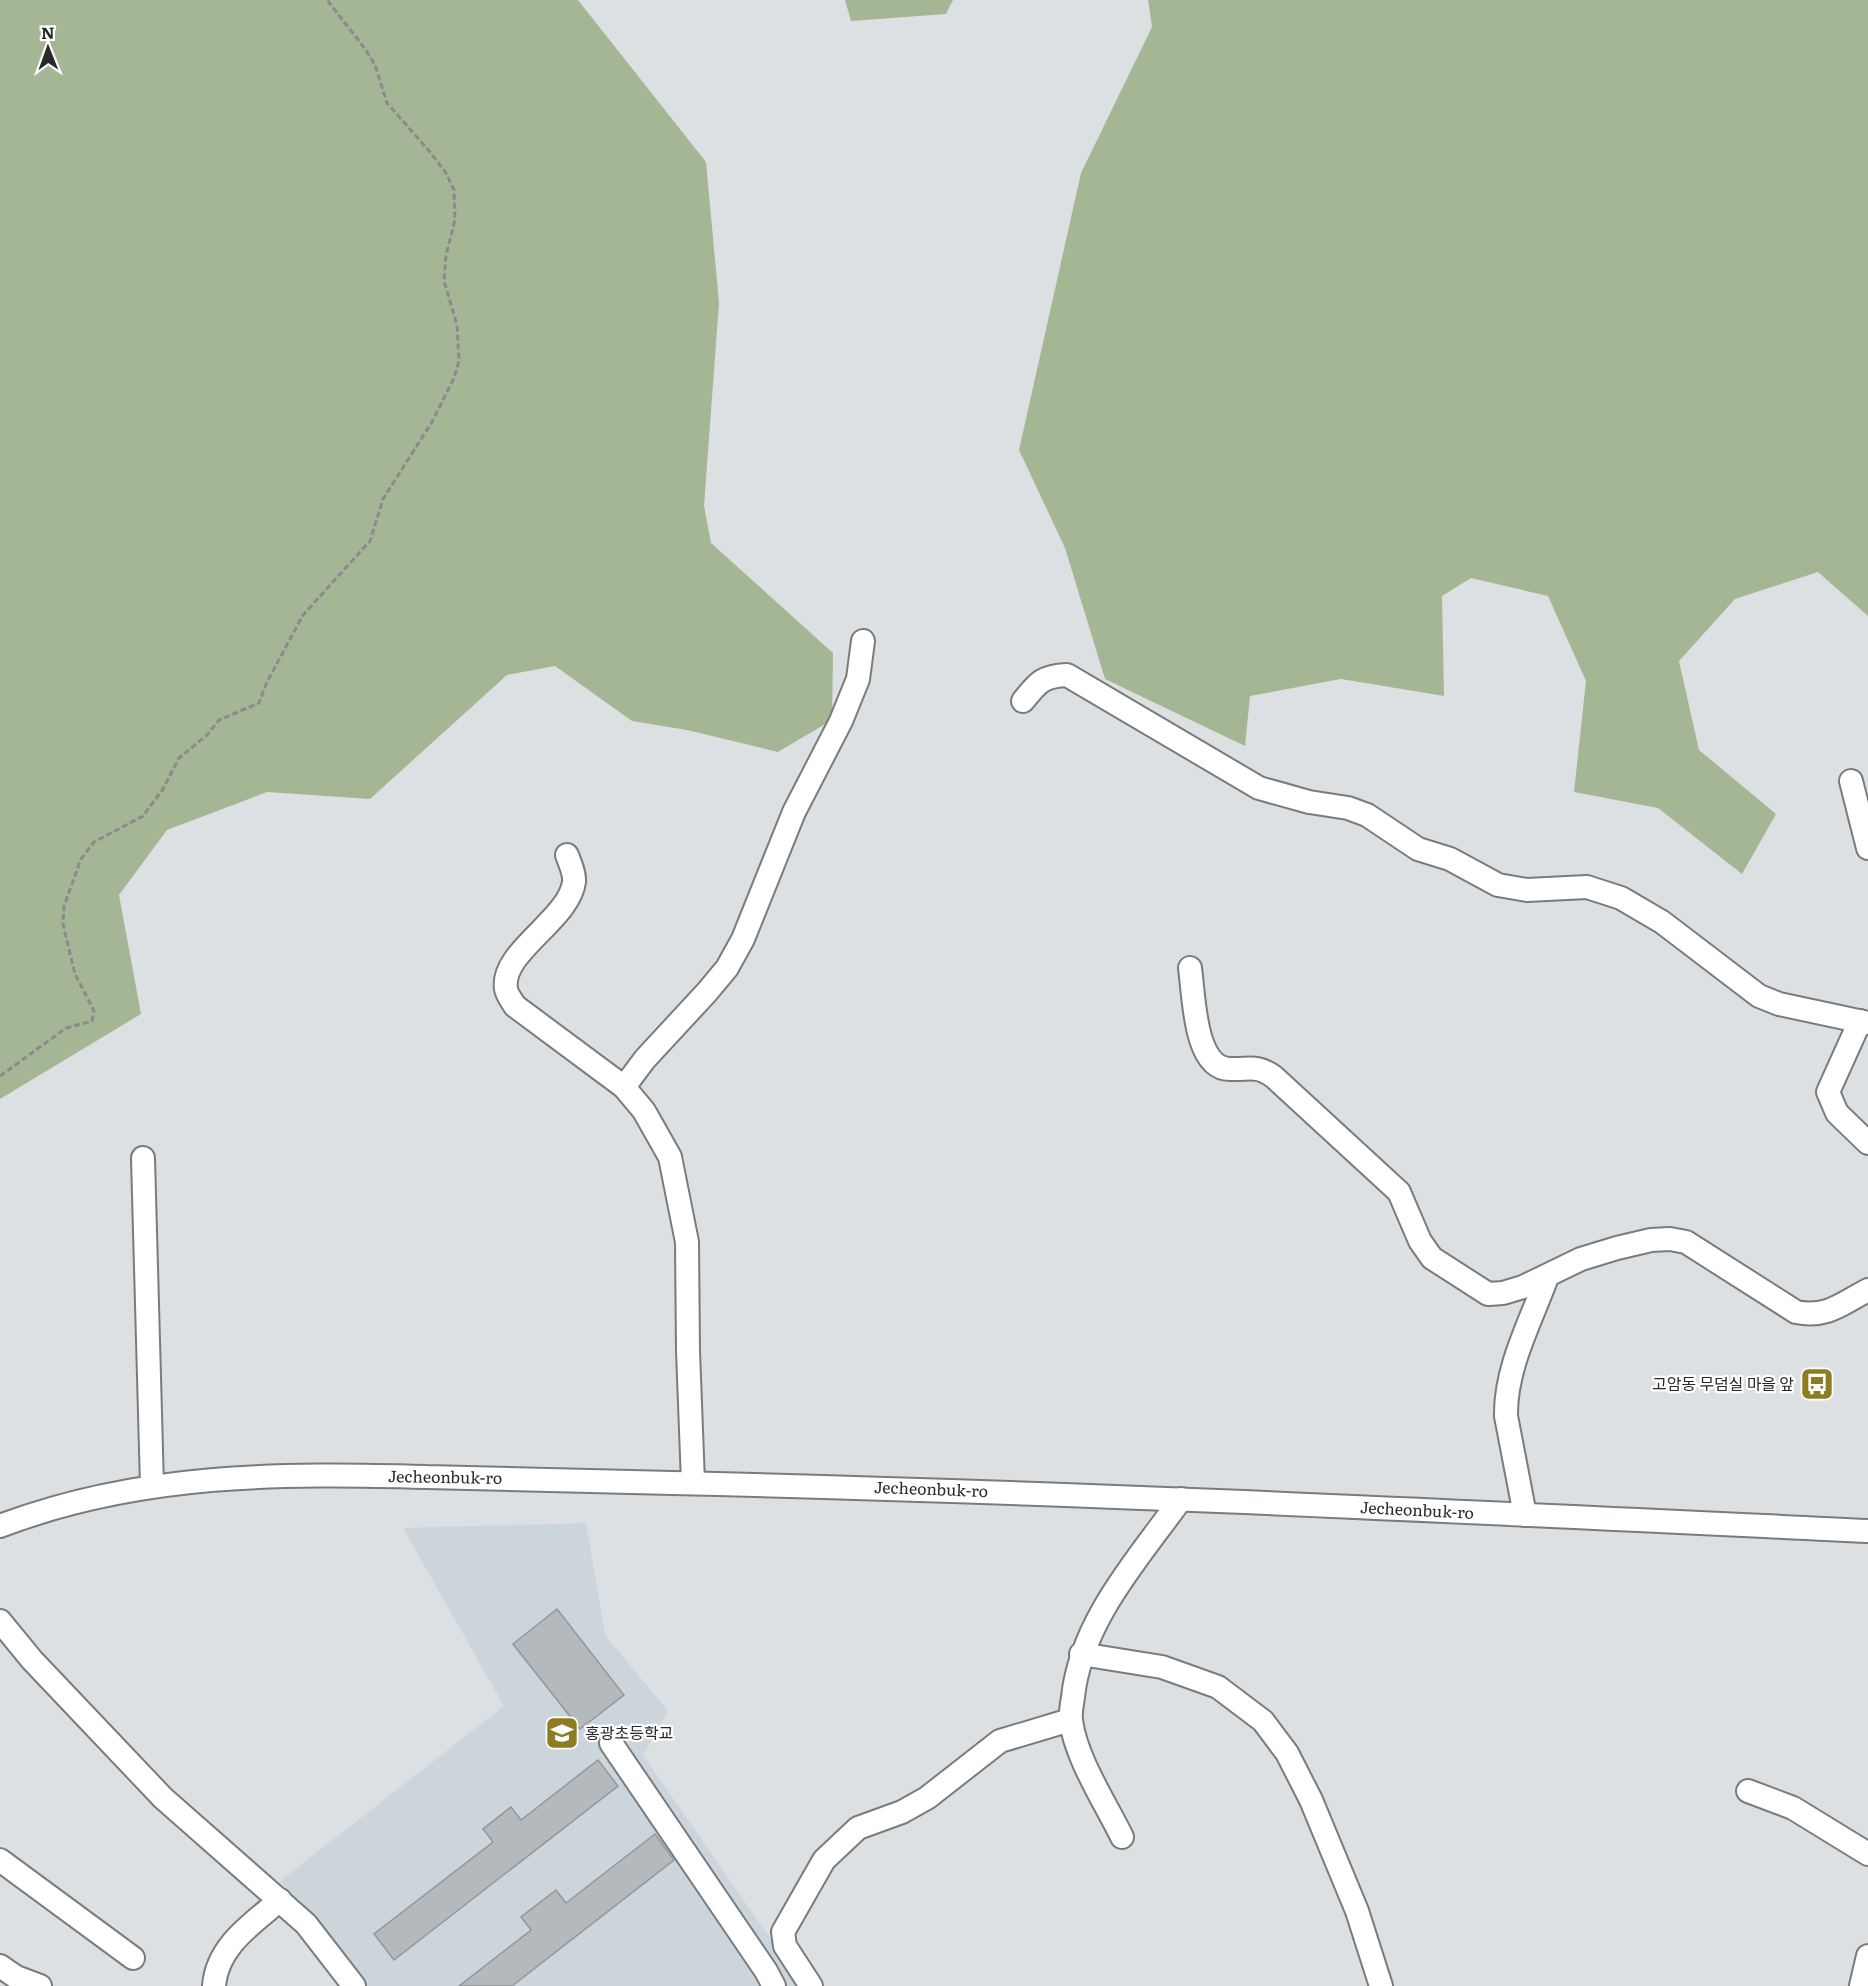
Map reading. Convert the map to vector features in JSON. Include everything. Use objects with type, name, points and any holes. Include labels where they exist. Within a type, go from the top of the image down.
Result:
[{"type":"street","points":[[624,1087],[645,1059],[727,968],[742,939],[794,812],[840,721],[858,679],[863,641]]},
{"type":"street","points":[[1023,701],[1035,686],[1048,676],[1067,675],[1259,788],[1357,812],[1418,849],[1450,859],[1498,885],[1527,890],[1587,887],[1621,898],[1662,922],[1760,996],[1779,1004],[1864,1022],[1828,1092],[1837,1113],[1868,1143]]},
{"type":"street","points":[[1851,782],[1868,848]]},
{"type":"street","points":[[567,855],[575,879],[571,894],[514,962],[506,980],[506,991],[515,1005],[624,1087],[644,1111],[670,1157],[687,1242],[693,1483]]},
{"type":"street","points":[[1190,968],[1201,1041],[1207,1057],[1215,1066],[1229,1070],[1263,1068],[1274,1077],[1399,1192],[1420,1241],[1432,1258],[1488,1294],[1503,1293],[1547,1276],[1581,1259],[1651,1240],[1670,1239],[1686,1242],[1796,1312],[1814,1315],[1830,1312],[1868,1290]]},
{"type":"street","points":[[143,1158],[152,1486]]},
{"type":"street","points":[[1525,1515],[1506,1401],[1514,1366],[1547,1276]]},
{"type":"street","name":"Jecheonbuk-ro","points":[[2,1519],[152,1486],[215,1478],[355,1475],[967,1490],[1868,1531]]},
{"type":"street","points":[[1122,1837],[1079,1750],[1071,1720],[1074,1684],[1082,1654],[1114,1592],[1181,1499]]},
{"type":"street","points":[[0,1621],[32,1660],[163,1798],[306,1924],[354,1986]]},
{"type":"street","points":[[1082,1654],[1162,1666],[1218,1688],[1263,1721],[1287,1753],[1311,1800],[1357,1911],[1381,1986]]},
{"type":"street","points":[[811,1986],[785,1946],[783,1932],[824,1860],[858,1828],[902,1812],[927,1798],[1000,1741],[1071,1720]]},
{"type":"street","points":[[611,1743],[774,1986]]},
{"type":"street","points":[[1748,1791],[1801,1812],[1868,1854]]},
{"type":"street","points":[[0,1860],[133,1958]]},
{"type":"street","points":[[214,1986],[215,1972],[222,1956],[240,1934],[280,1900]]},
{"type":"street","points":[[1861,1986],[1868,1956]]},
{"type":"street","points":[[0,1966],[16,1977],[40,1986]]},
{"type":"path","points":[[0,1076],[66,1029],[92,1021],[94,1011],[75,974],[63,924],[64,906],[81,859],[94,842],[132,823],[148,810],[163,789],[179,758],[207,735],[219,720],[259,703],[267,682],[303,615],[370,541],[383,499],[432,422],[454,378],[460,343],[444,281],[446,255],[455,220],[454,190],[446,173],[430,152],[387,103],[375,65],[327,0]]},
{"type":"shaded area","name":"홍광초등학교","points":[[586,1523],[605,1635],[668,1711],[643,1755],[803,1986],[365,1986],[280,1881],[504,1706],[403,1528]]},
{"type":"green space","points":[[0,0],[578,0],[706,162],[719,303],[704,506],[711,543],[833,653],[832,720],[778,752],[687,730],[632,721],[555,666],[507,675],[370,799],[267,792],[167,830],[119,895],[141,1014],[0,1099]]},
{"type":"green space","points":[[845,0],[953,0],[946,14],[851,21]]},
{"type":"green space","points":[[1148,0],[1868,0],[1868,616],[1818,572],[1735,599],[1679,661],[1699,750],[1776,814],[1742,874],[1658,808],[1574,792],[1586,681],[1548,596],[1471,578],[1442,596],[1444,696],[1341,679],[1250,696],[1245,746],[1105,679],[1065,548],[1019,450],[1081,173],[1152,27]]},
{"type":"building","points":[[557,1609],[624,1695],[580,1729],[513,1644]]},
{"type":"building","points":[[598,1760],[618,1786],[394,1960],[374,1934],[493,1842],[483,1829],[511,1807],[521,1820]]},
{"type":"building","points":[[655,1834],[674,1860],[512,1986],[459,1986],[531,1930],[521,1917],[556,1890],[566,1903]]},
{"type":"place","name":"고암동 무덤실 마을 앞","points":[[1817,1384]]},
{"type":"place","name":"홍광초등학교","points":[[562,1733]]}]
